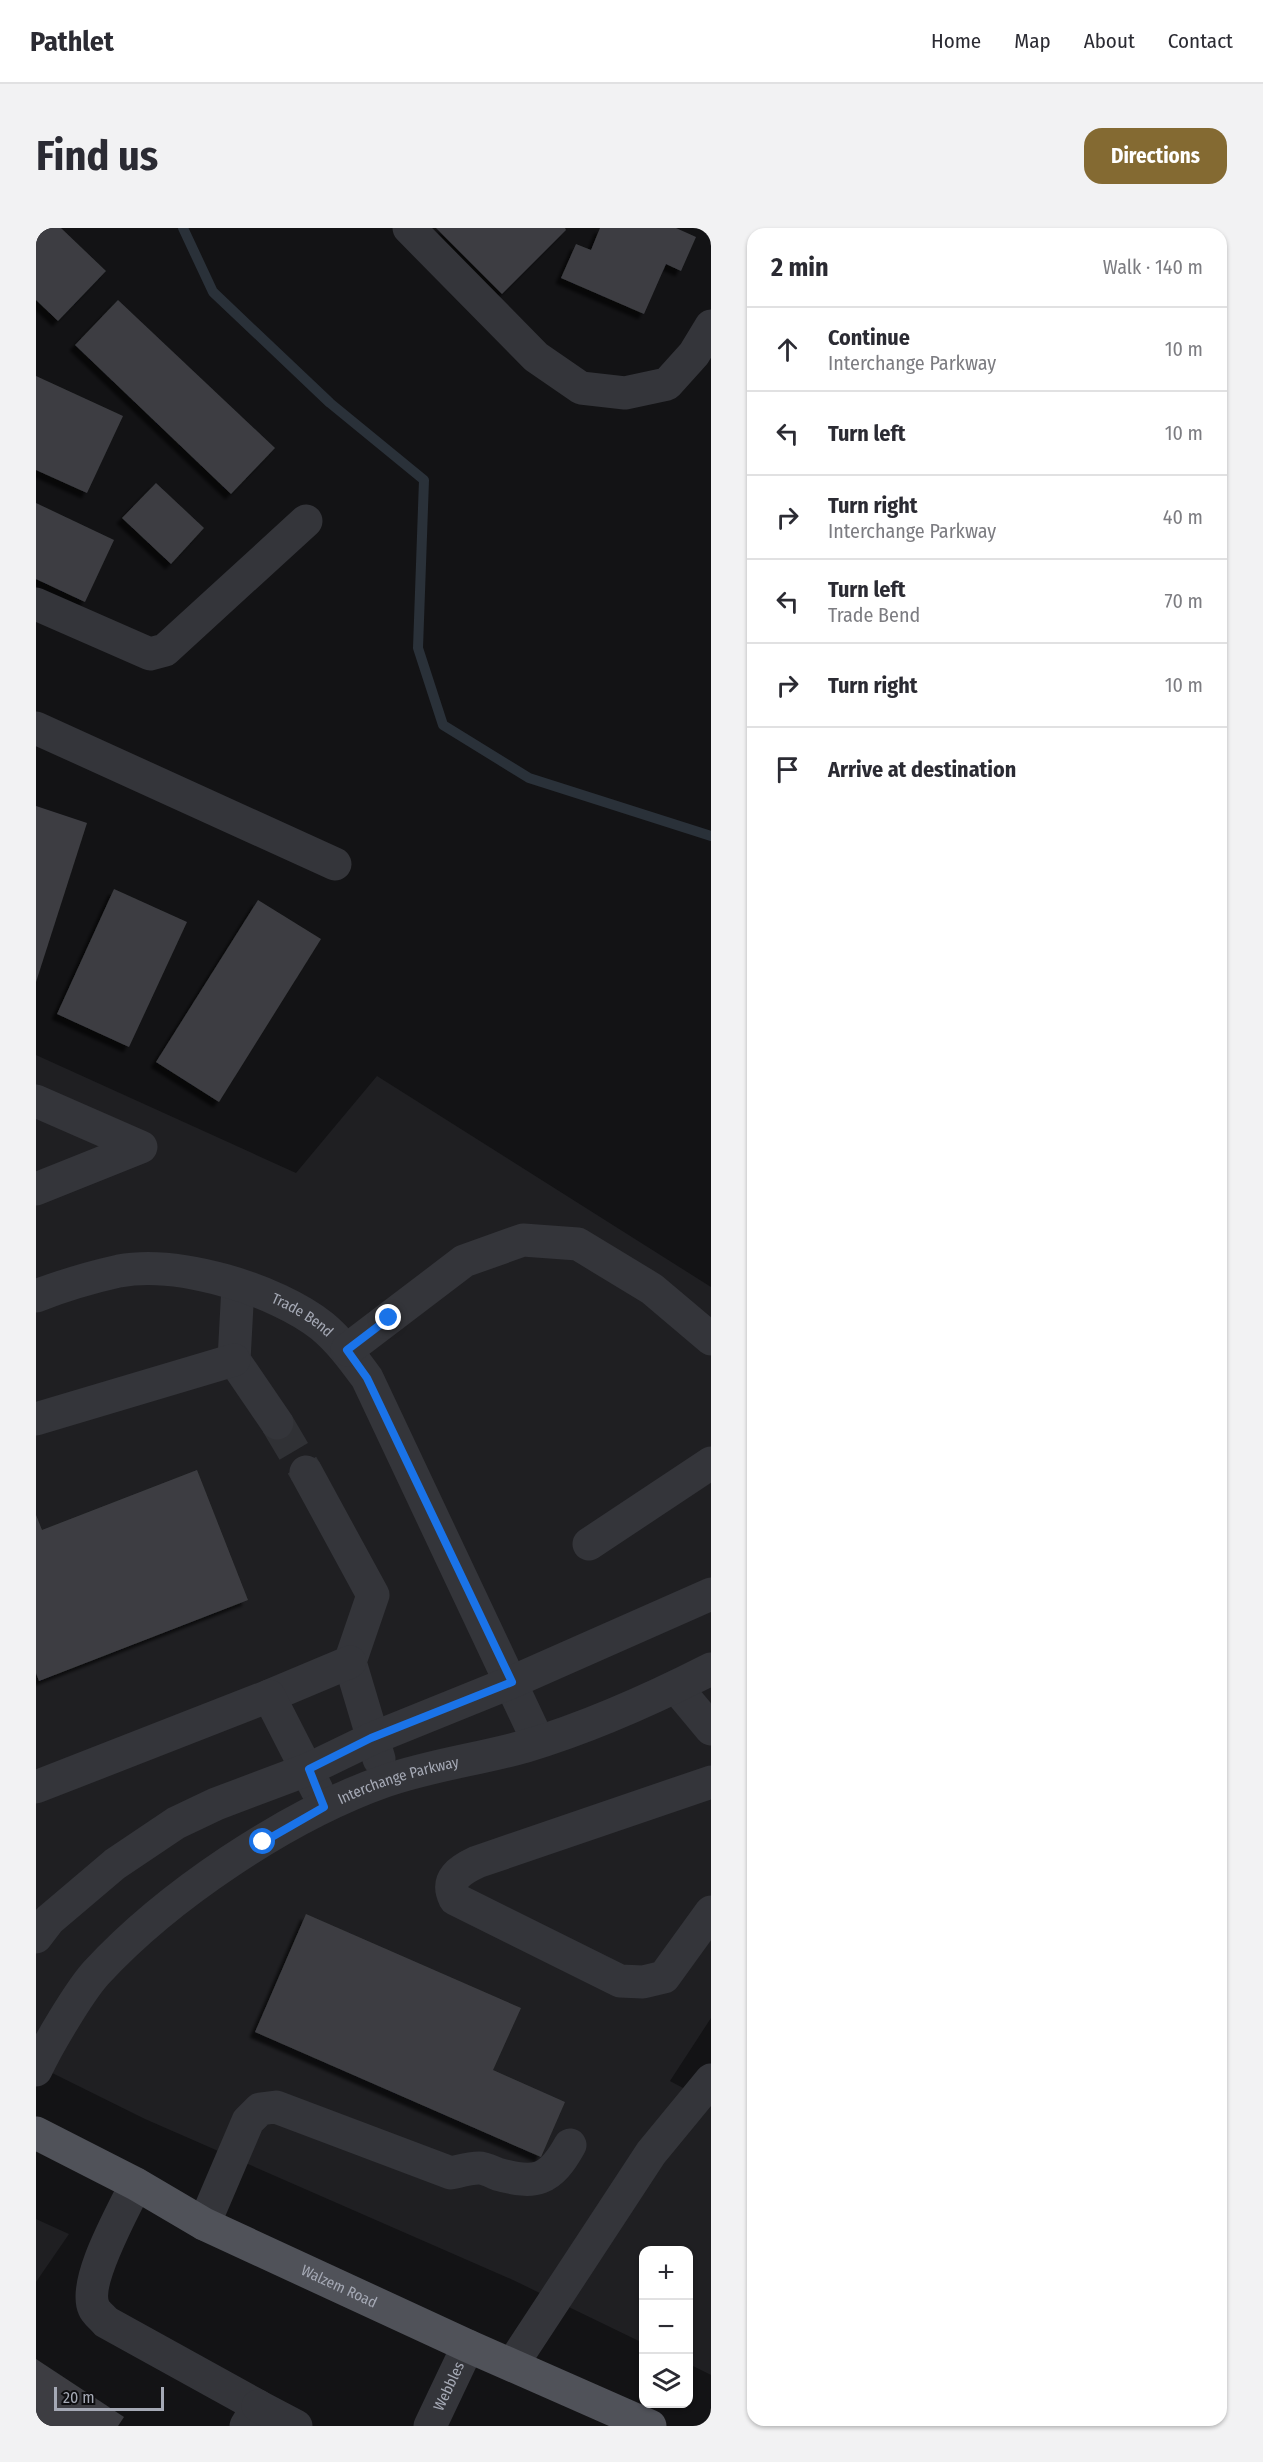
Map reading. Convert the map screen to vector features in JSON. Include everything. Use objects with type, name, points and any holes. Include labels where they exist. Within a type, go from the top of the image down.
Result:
[{"type":"main road","name":"Walzem Road","points":[[36,2133],[136,2184],[204,2224],[512,2366],[615,2419],[650,2426]]},
{"type":"street","points":[[409,228],[536,357],[581,388],[625,393],[667,384],[694,354],[711,327]]},
{"type":"street","points":[[36,604],[150,654],[165,650],[306,521]]},
{"type":"street","points":[[36,728],[335,864]]},
{"type":"street","points":[[36,1101],[141,1147],[36,1189]]},
{"type":"street","points":[[347,1350],[464,1261],[523,1240],[578,1244],[652,1288],[711,1339]]},
{"type":"street","name":"Trade Bend","points":[[36,1296],[120,1271],[148,1269],[188,1272],[262,1293],[297,1310],[322,1326],[347,1350],[367,1378],[512,1682],[538,1742]]},
{"type":"street","points":[[238,1286],[234,1360],[277,1423]]},
{"type":"street","points":[[36,1419],[234,1360]]},
{"type":"street","points":[[589,1544],[711,1463]]},
{"type":"street","points":[[306,1472],[373,1595],[350,1662],[371,1738],[386,1781]]},
{"type":"street","points":[[36,1937],[49,1920],[115,1864],[176,1822],[216,1804],[309,1769],[371,1738],[512,1682],[711,1594]]},
{"type":"street","points":[[36,1787],[350,1662]]},
{"type":"street","name":"Interchange Parkway","points":[[36,2070],[94,1975],[152,1920],[201,1881],[324,1807],[386,1781],[538,1742],[658,1697],[711,1669]]},
{"type":"street","points":[[676,1687],[711,1729]]},
{"type":"street","points":[[269,1696],[309,1769],[324,1807]]},
{"type":"street","points":[[711,1782],[477,1862],[462,1869],[453,1880],[450,1890],[455,1899],[620,1981],[643,1982],[664,1977],[711,1912]]},
{"type":"street","points":[[512,2366],[651,2153],[711,2080]]},
{"type":"street","points":[[204,2224],[248,2121],[260,2109],[276,2107],[451,2173],[480,2168],[522,2181],[534,2181],[546,2176],[560,2163],[570,2145]]},
{"type":"street","points":[[136,2184],[100,2263],[92,2287],[94,2307],[106,2322],[252,2416],[296,2426]]},
{"type":"street","name":"Webbles","points":[[430,2426],[468,2346]]},
{"type":"shaded area","points":[[36,1055],[296,1173],[377,1076],[711,1287],[711,2018],[670,2081],[711,2103],[711,2375],[693,2366],[693,2246],[639,2246],[639,2341],[513,2280],[145,2119],[36,2065]]},
{"type":"shaded area","points":[[36,2219],[69,2234],[36,2282]]},
{"type":"building","points":[[36,228],[61,228],[106,271],[58,321],[36,300]]},
{"type":"building","points":[[436,228],[565,228],[566,230],[502,294]]},
{"type":"building","points":[[600,228],[676,228],[696,237],[681,271],[666,264],[644,314],[561,278],[576,244],[591,250]]},
{"type":"building","points":[[118,300],[275,448],[231,494],[75,345]]},
{"type":"building","points":[[36,376],[123,416],[87,493],[36,470]]},
{"type":"building","points":[[156,483],[204,528],[171,564],[122,518]]},
{"type":"building","points":[[36,503],[114,540],[85,602],[36,579]]},
{"type":"building","points":[[36,806],[87,823],[36,982]]},
{"type":"building","points":[[114,889],[187,922],[129,1047],[57,1014]]},
{"type":"building","points":[[258,900],[321,939],[219,1102],[156,1062]]},
{"type":"building","points":[[197,1470],[248,1600],[39,1681],[36,1673],[36,1515],[42,1530]]},
{"type":"building","points":[[306,1914],[521,2008],[493,2070],[565,2102],[541,2157],[255,2032]]},
{"type":"building","points":[[36,2359],[124,2417],[118,2426],[36,2426]]},
{"type":"waterway","points":[[183,228],[213,292],[330,403],[424,480],[418,648],[443,725],[529,778],[711,836]]},
{"type":"tunnel","points":[[277,1423],[306,1472]]},
{"type":"route","points":[[263,1842],[324,1807],[309,1769],[371,1738],[512,1682],[367,1378],[347,1350],[389,1318]]}]
